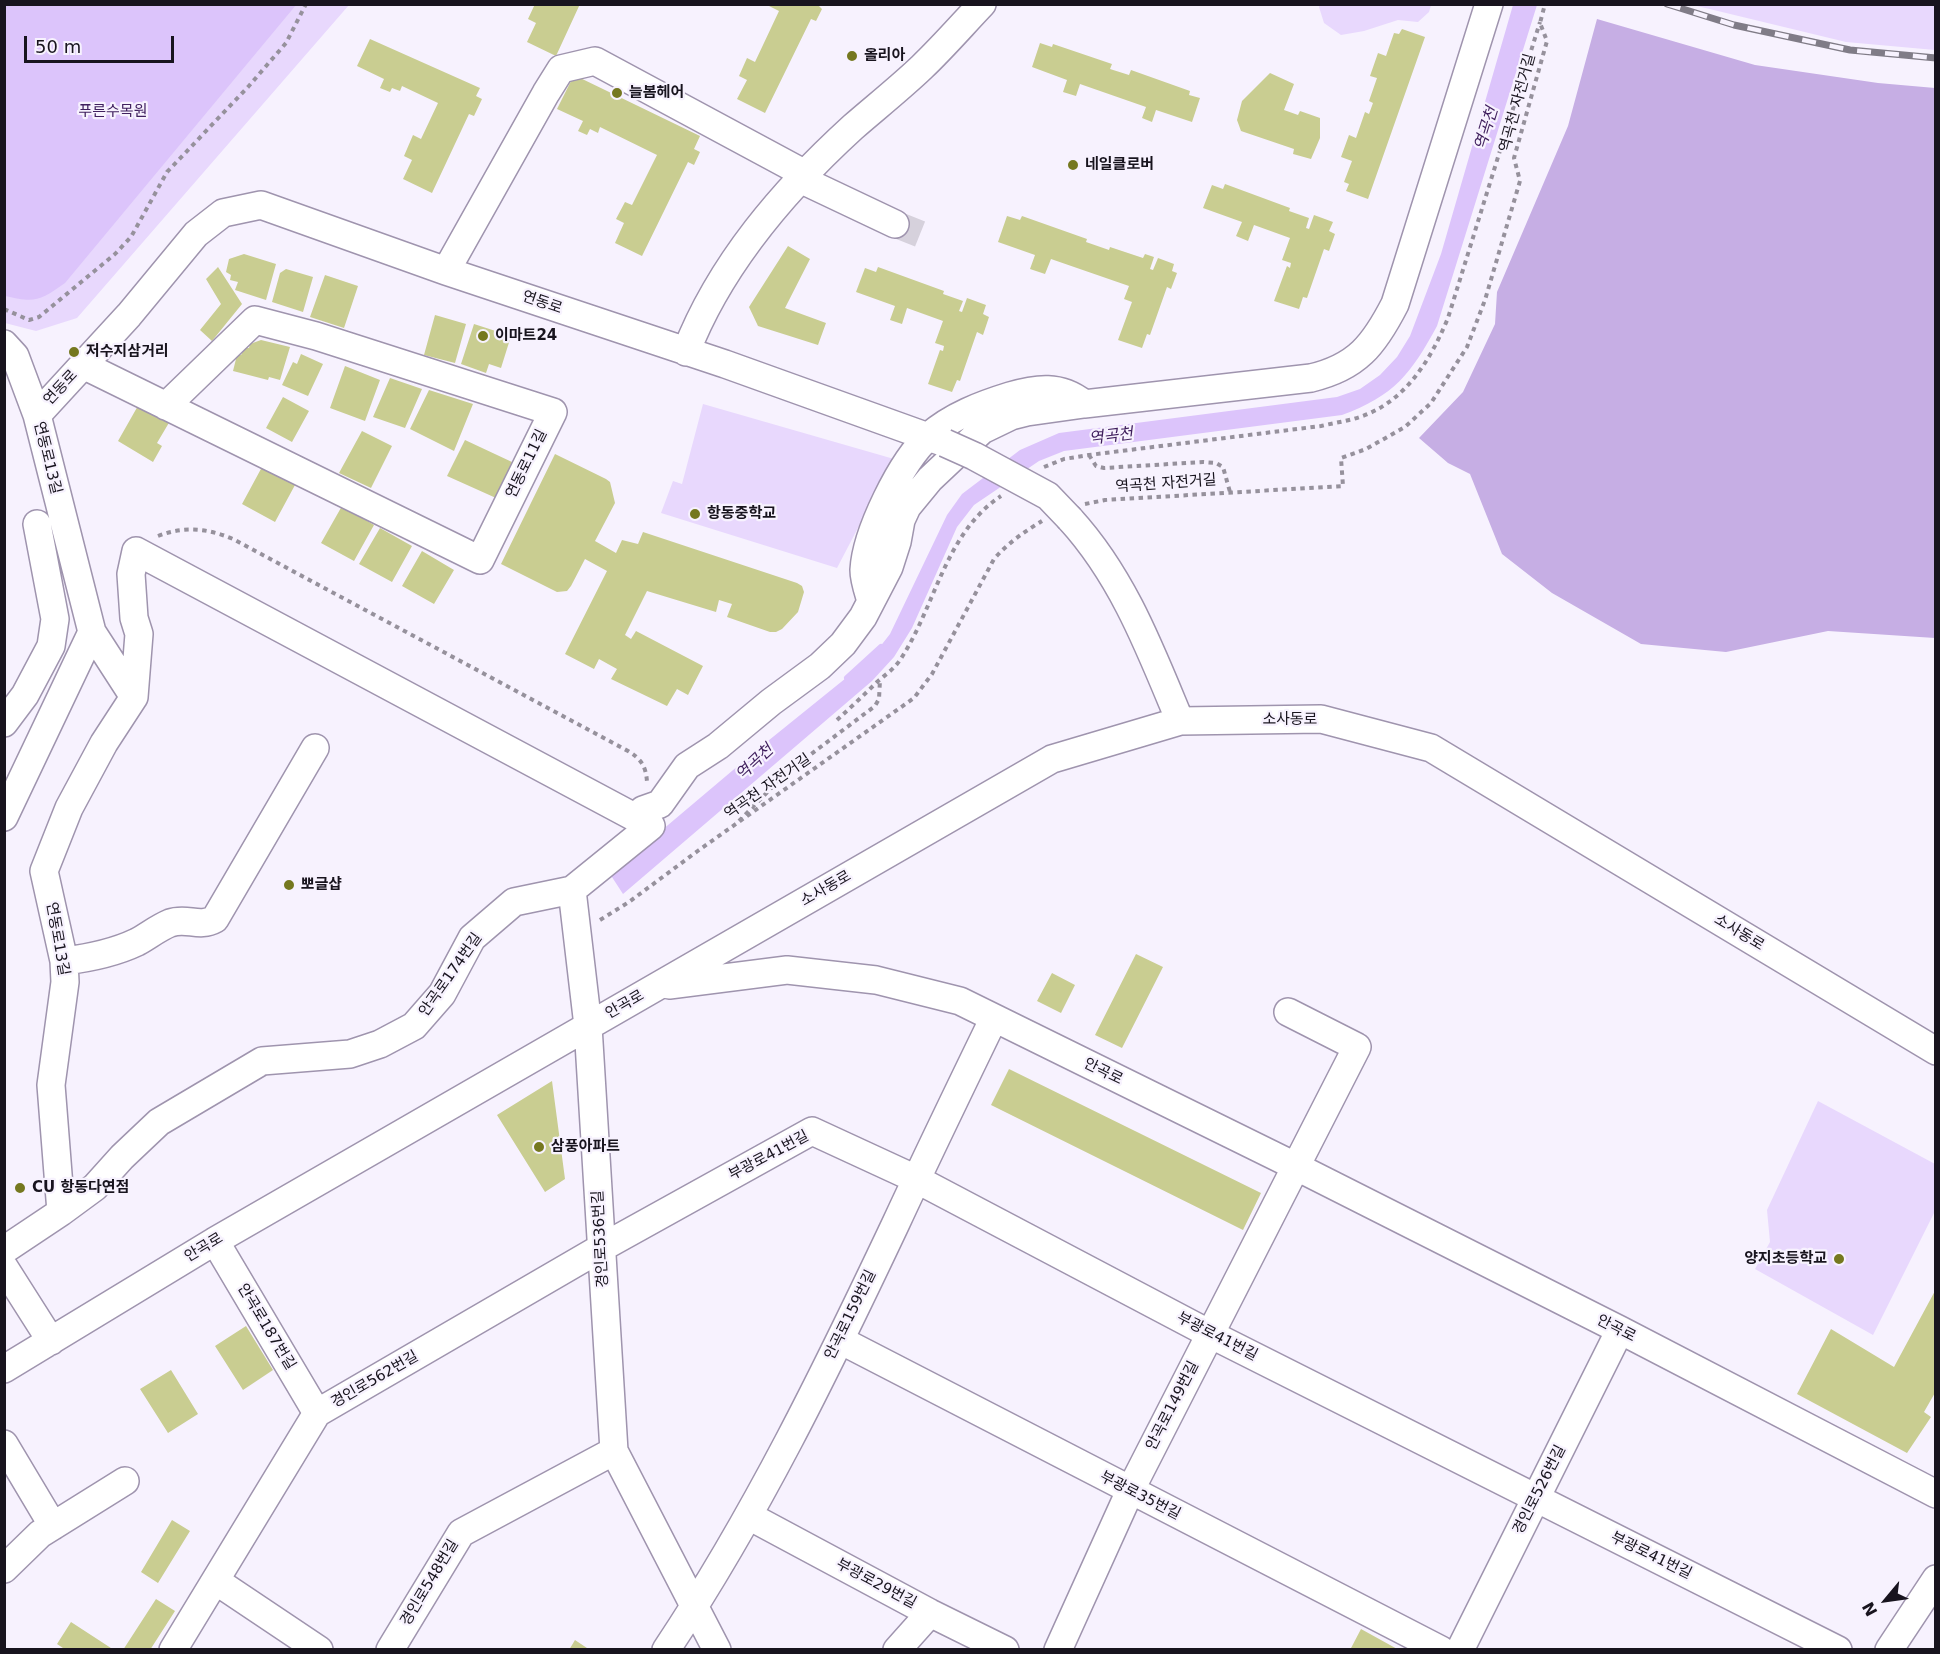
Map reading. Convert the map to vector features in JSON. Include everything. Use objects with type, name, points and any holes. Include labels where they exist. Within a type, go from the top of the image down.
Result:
[{"type":"street","points":[[686,352],[699,319],[740,252],[767,217],[803,177],[923,65],[982,4]]},
{"type":"street","points":[[643,810],[660,804],[687,766],[718,746],[834,654],[854,631],[871,601],[895,553],[901,520],[908,507],[930,479],[982,430],[1011,416],[1084,404],[1311,378],[1341,369],[1368,349],[1378,336],[1395,304],[1489,4]]},
{"type":"street","points":[[446,271],[561,69],[595,61],[803,177],[895,224]]},
{"type":"street","name":"연동로","points":[[37,415],[129,315],[196,234],[223,213],[261,205],[936,440],[974,456],[1048,496],[1074,513],[1116,579],[1140,624],[1180,720]]},
{"type":"street","name":"연동로11길","points":[[82,365],[480,560],[552,412],[316,336],[255,320],[166,406]]},
{"type":"street","name":"연동로13길","points":[[10,350],[37,415],[92,632],[134,697],[104,743],[69,808],[44,871],[64,961],[65,982],[51,1085],[61,1212]]},
{"type":"street","points":[[871,601],[864,573],[869,543],[902,468],[936,440],[954,419],[975,408],[1032,391],[1060,391],[1073,395],[1084,404]]},
{"type":"street","points":[[4,723],[25,695],[51,646],[55,619],[37,524]]},
{"type":"street","points":[[134,697],[139,634],[134,618],[131,574],[136,551],[651,826],[572,890],[588,1026]]},
{"type":"street","points":[[4,817],[92,632]]},
{"type":"street","name":"소사동로","points":[[659,986],[1052,759],[1180,720],[1322,719],[1431,748],[1935,1052]]},
{"type":"street","points":[[64,961],[91,957],[121,948],[171,923],[206,924],[215,919],[315,748]]},
{"type":"street","name":"안곡로174번길","points":[[61,1212],[95,1187],[122,1157],[159,1122],[262,1061],[350,1054],[380,1044],[414,1026],[441,994],[472,938],[514,902],[572,890]]},
{"type":"street","name":"안곡로","points":[[4,1369],[215,1241],[659,986],[787,970],[876,980],[960,1001],[1620,1330],[1935,1494]]},
{"type":"street","points":[[1288,1012],[1357,1047],[1295,1166]]},
{"type":"street","name":"안곡로159번길","points":[[695,1605],[749,1516],[840,1340],[994,1018]]},
{"type":"street","name":"경인로536번길","points":[[588,1026],[614,1451],[717,1650]]},
{"type":"street","name":"부광로41번길","points":[[601,1248],[812,1131],[916,1179],[1210,1334],[1838,1650]]},
{"type":"street","name":"안곡로149번길","points":[[1058,1650],[1130,1491],[1295,1166]]},
{"type":"street","points":[[4,1250],[61,1212]]},
{"type":"street","name":"안곡로187번길","points":[[215,1241],[317,1413]]},
{"type":"street","name":"경인로562번길","points":[[173,1650],[317,1413],[601,1248]]},
{"type":"street","points":[[4,1267],[51,1341]]},
{"type":"street","name":"경인로526번길","points":[[1460,1650],[1620,1330]]},
{"type":"street","name":"부광로35번길","points":[[840,1340],[1441,1650]]},
{"type":"street","points":[[4,1444],[52,1526]]},
{"type":"street","name":"경인로548번길","points":[[390,1650],[461,1533],[614,1451]]},
{"type":"street","points":[[4,1569],[40,1534],[125,1480]]},
{"type":"street","name":"부광로29번길","points":[[749,1516],[930,1613],[1005,1650]]},
{"type":"street","points":[[1889,1650],[1935,1579]]},
{"type":"street","points":[[216,1581],[319,1650]]},
{"type":"street","points":[[666,1650],[695,1605]]},
{"type":"street","points":[[897,1650],[930,1613]]},
{"type":"path","points":[[4,309],[28,320],[39,317],[115,254],[131,237],[167,172],[248,87],[286,43],[306,4]]},
{"type":"path","name":"역곡천 자전거길","points":[[1074,513],[1105,500],[1343,486],[1341,458],[1366,449],[1405,427],[1431,403],[1467,347],[1485,300],[1520,181],[1514,158],[1547,41],[1539,22],[1545,4]]},
{"type":"path","points":[[1089,455],[1096,466],[1104,468],[1203,462],[1216,464],[1223,467],[1230,492]]},
{"type":"path","name":"역곡천 자전거길","points":[[600,920],[629,902],[914,698],[932,674],[994,559],[1007,545],[1043,521]]},
{"type":"path","points":[[136,551],[149,540],[197,529],[214,530],[233,539],[638,758],[645,767],[647,780],[643,810]]},
{"type":"path","points":[[730,830],[786,773],[874,706],[879,699],[880,680]]},
{"type":"green space","points":[[1320,4],[1431,5],[1429,12],[1418,22],[1398,20],[1364,31],[1341,35],[1324,23]]},
{"type":"green space","name":"푸른수목원","points":[[5,5],[349,5],[77,318],[36,331],[5,323]]},
{"type":"green space","points":[[1693,5],[1935,5],[1935,50],[1846,42]]},
{"type":"green space","points":[[703,404],[894,459],[837,568],[661,513],[673,481],[682,484]]},
{"type":"green space","points":[[1818,1101],[1935,1164],[1935,1211],[1873,1335],[1755,1269],[1770,1242],[1767,1210]]},
{"type":"shaded area","points":[[1597,19],[1755,65],[1878,83],[1935,88],[1935,638],[1828,631],[1726,652],[1641,644],[1552,593],[1502,554],[1470,474],[1448,463],[1419,438],[1463,392],[1495,324],[1497,292],[1568,126]]},
{"type":"water","name":"푸른수목원","points":[[5,4],[296,5],[65,283],[43,297],[31,300],[5,296]]},
{"type":"water","points":[[1513,5],[1537,5],[1437,326],[1418,357],[1399,381],[1375,400],[1342,415],[1064,451],[1039,461],[974,505],[957,527],[912,628],[894,657],[872,681],[623,894],[610,874],[758,749],[872,657],[890,634],[947,515],[962,494],[1020,450],[1059,433],[1337,397],[1360,389],[1380,375],[1397,357],[1410,336],[1441,254]]},
{"type":"building","points":[[535,4],[580,4],[556,56],[527,42],[536,23],[528,19]]},
{"type":"building","points":[[765,4],[817,4],[822,9],[816,21],[811,19],[765,113],[737,99],[747,80],[739,76],[747,58],[755,62],[779,11]]},
{"type":"building","points":[[1402,29],[1425,37],[1368,199],[1346,191],[1349,184],[1344,182],[1352,161],[1341,157],[1349,135],[1356,138],[1365,112],[1369,114],[1373,103],[1369,101],[1377,78],[1370,76],[1378,53],[1386,56],[1394,33],[1399,34]]},
{"type":"building","points":[[370,39],[480,88],[476,96],[482,99],[474,116],[469,114],[432,193],[403,179],[412,160],[404,156],[413,135],[421,139],[438,103],[402,86],[400,91],[392,88],[390,92],[380,88],[384,79],[357,66]]},
{"type":"building","points":[[1040,43],[1052,47],[1053,44],[1112,64],[1110,69],[1129,75],[1131,70],[1190,91],[1189,95],[1200,98],[1192,122],[1156,110],[1152,122],[1142,118],[1146,107],[1080,84],[1076,96],[1063,92],[1067,80],[1032,67]]},
{"type":"building","points":[[1270,73],[1294,84],[1284,110],[1298,115],[1300,111],[1320,118],[1320,138],[1311,159],[1293,154],[1294,149],[1241,131],[1237,120],[1242,101]]},
{"type":"building","points":[[574,75],[700,136],[694,149],[700,152],[694,165],[688,162],[642,256],[615,243],[624,223],[616,219],[625,202],[632,205],[657,155],[600,127],[598,133],[590,129],[587,135],[578,131],[583,121],[557,109]]},
{"type":"building","points":[[1225,184],[1290,208],[1289,211],[1309,218],[1306,228],[1309,229],[1314,215],[1333,222],[1329,231],[1335,234],[1329,251],[1324,249],[1307,298],[1303,297],[1299,309],[1274,301],[1287,266],[1290,268],[1291,263],[1282,260],[1290,238],[1254,225],[1248,241],[1236,236],[1242,222],[1203,208],[1212,185],[1223,189]]},
{"type":"building","points":[[1007,216],[1020,220],[1022,216],[1087,239],[1086,242],[1109,250],[1110,247],[1143,258],[1145,254],[1154,257],[1150,269],[1153,270],[1158,258],[1174,264],[1172,271],[1177,273],[1171,289],[1167,287],[1150,335],[1147,334],[1142,348],[1118,340],[1132,302],[1124,299],[1129,286],[1051,259],[1045,274],[1030,269],[1035,255],[998,242]]},
{"type":"building","points":[[788,246],[810,259],[785,308],[826,323],[818,345],[758,326],[749,307]]},
{"type":"building","points":[[244,254],[276,264],[266,300],[235,290],[238,282],[230,280],[231,275],[226,272],[229,259]]},
{"type":"building","points":[[218,267],[242,304],[212,341],[200,330],[221,304],[206,279]]},
{"type":"building","points":[[878,267],[944,291],[943,294],[963,301],[959,311],[962,312],[967,298],[986,305],[983,314],[989,317],[983,335],[977,332],[960,381],[957,380],[952,392],[928,384],[940,350],[943,351],[944,346],[935,343],[943,321],[907,308],[902,324],[890,320],[895,306],[856,292],[865,268],[876,272]]},
{"type":"building","points":[[286,269],[313,277],[303,312],[272,302],[280,273]]},
{"type":"building","points":[[325,275],[358,286],[344,328],[310,317]]},
{"type":"building","points":[[435,315],[466,324],[455,363],[424,355]]},
{"type":"building","points":[[474,324],[511,336],[501,368],[489,364],[486,373],[461,364]]},
{"type":"building","points":[[261,340],[290,347],[280,380],[269,377],[268,380],[233,371],[237,355],[241,355],[250,344]]},
{"type":"building","points":[[301,354],[323,364],[308,396],[282,385],[293,362],[297,364]]},
{"type":"building","points":[[345,366],[380,380],[365,421],[330,408]]},
{"type":"building","points":[[390,378],[422,389],[405,428],[373,417]]},
{"type":"building","points":[[429,390],[473,404],[454,451],[410,429]]},
{"type":"building","points":[[283,397],[309,411],[292,442],[266,428]]},
{"type":"building","points":[[139,404],[170,421],[157,443],[162,446],[153,462],[118,441]]},
{"type":"building","points":[[362,431],[392,446],[371,488],[339,473]]},
{"type":"building","points":[[465,440],[512,462],[496,498],[447,476]]},
{"type":"building","points":[[555,454],[610,482],[615,503],[595,541],[616,553],[622,540],[638,544],[643,532],[797,583],[802,586],[804,592],[798,612],[782,629],[770,632],[727,617],[732,604],[719,600],[716,612],[647,591],[625,635],[631,639],[636,631],[703,666],[688,695],[677,689],[667,706],[611,679],[617,669],[599,659],[594,669],[565,654],[607,571],[585,559],[567,591],[557,592],[501,564]]},
{"type":"building","points":[[262,467],[295,485],[275,522],[242,504]]},
{"type":"building","points":[[342,506],[374,525],[354,561],[321,543]]},
{"type":"building","points":[[380,528],[412,546],[392,582],[359,564]]},
{"type":"building","points":[[422,551],[454,570],[434,604],[402,586]]},
{"type":"building","points":[[1136,954],[1163,967],[1122,1048],[1095,1035]]},
{"type":"building","points":[[1052,973],[1075,985],[1061,1013],[1037,1001]]},
{"type":"building","points":[[1009,1069],[1261,1193],[1243,1230],[991,1105]]},
{"type":"building","name":"삼풍아파트","points":[[552,1081],[565,1179],[545,1192],[497,1115]]},
{"type":"building","points":[[1936,1289],[1936,1391],[1924,1412],[1931,1417],[1907,1453],[1797,1394],[1831,1329],[1894,1367]]},
{"type":"building","points":[[246,1326],[273,1370],[243,1390],[215,1346]]},
{"type":"building","points":[[171,1370],[198,1414],[168,1433],[140,1389]]},
{"type":"building","points":[[172,1520],[190,1531],[158,1583],[141,1572]]},
{"type":"building","points":[[156,1599],[175,1611],[150,1650],[123,1650]]},
{"type":"building","points":[[71,1622],[114,1650],[66,1650],[57,1644]]},
{"type":"building","points":[[1361,1629],[1399,1650],[1350,1650]]},
{"type":"building","points":[[575,1640],[590,1650],[569,1650]]},
{"type":"waterway","name":"역곡천","points":[[847,678],[881,647]]},
{"type":"tunnel","points":[[895,224],[930,238]]},
{"type":"railway","points":[[1667,4],[1734,25],[1850,50],[1936,58]]},
{"type":"place","name":"올리아","points":[[852,56]]},
{"type":"place","name":"늘봄헤어","points":[[617,93]]},
{"type":"place","name":"네일클로버","points":[[1073,165]]},
{"type":"place","name":"이마트24","points":[[483,336]]},
{"type":"place","name":"저수지삼거리","points":[[74,352]]},
{"type":"place","name":"항동중학교","points":[[695,514]]},
{"type":"place","name":"뽀글샵","points":[[289,885]]},
{"type":"place","name":"삼풍아파트","points":[[539,1147]]},
{"type":"place","name":"CU 항동다연점","points":[[20,1188]]},
{"type":"place","name":"양지초등학교","points":[[1839,1259]]}]
